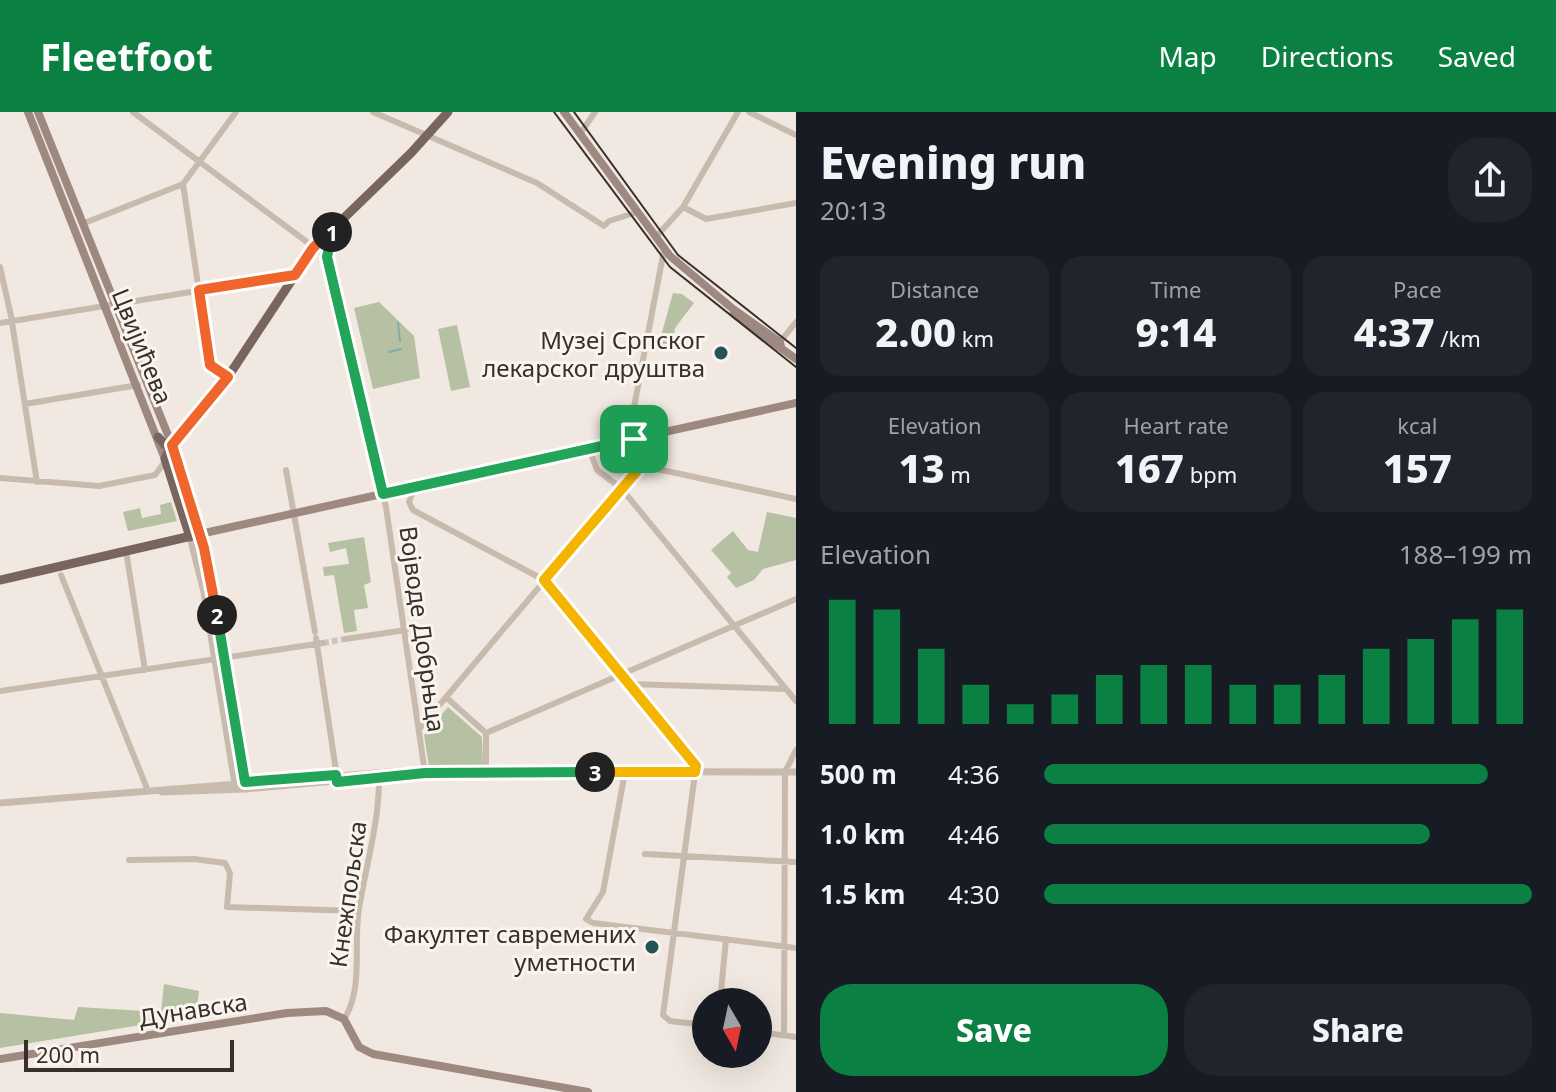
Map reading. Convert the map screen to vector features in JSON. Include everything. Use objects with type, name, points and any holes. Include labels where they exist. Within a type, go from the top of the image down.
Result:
[{"type":"main road","name":"Цвијићева","points":[[28,112],[172,445],[195,535]]},
{"type":"main road","name":"Цвијићева","points":[[38,112],[195,535]]},
{"type":"main road","points":[[165,459],[172,445],[228,377],[313,248],[428,136],[448,112]]},
{"type":"main road","points":[[564,112],[664,250],[796,359]]},
{"type":"main road","points":[[0,580],[796,403]]},
{"type":"main road","points":[[158,437],[165,445],[172,445]]},
{"type":"main road","name":"Дунавска","points":[[0,1059],[287,1013],[326,1011],[344,1019]]},
{"type":"main road","points":[[344,1019],[359,1047],[381,1057],[588,1092]]},
{"type":"street","points":[[133,112],[327,257]]},
{"type":"street","points":[[82,224],[183,184],[236,112]]},
{"type":"street","points":[[373,112],[537,183],[604,226],[609,221],[639,212]]},
{"type":"street","points":[[580,134],[595,112]]},
{"type":"street","points":[[749,112],[796,135]]},
{"type":"street","points":[[656,237],[683,207],[734,113]]},
{"type":"street","points":[[183,184],[210,365],[228,377]]},
{"type":"street","points":[[683,207],[706,219],[796,203]]},
{"type":"street","name":"Војводе Добрњца","points":[[334,227],[327,257],[383,494],[406,630],[425,773]]},
{"type":"street","points":[[420,728],[448,699],[639,465],[630,428],[664,250]]},
{"type":"street","points":[[0,267],[12,321],[37,482]]},
{"type":"street","points":[[0,323],[295,275]]},
{"type":"street","points":[[781,345],[796,322]]},
{"type":"street","points":[[25,404],[138,385]]},
{"type":"street","points":[[589,448],[597,470],[621,488],[796,701]]},
{"type":"street","points":[[0,478],[105,486],[155,475],[165,459]]},
{"type":"street","points":[[639,465],[796,499]]},
{"type":"street","points":[[286,470],[318,639],[337,779]]},
{"type":"street","points":[[415,487],[409,502],[413,510],[544,580],[693,758],[695,772],[663,1013],[670,1021],[692,1023]]},
{"type":"street","name":"Цвијићева","points":[[195,535],[225,657],[245,785]]},
{"type":"street","name":"Цвијићева","points":[[195,535],[235,786]]},
{"type":"street","points":[[126,551],[145,670]]},
{"type":"street","points":[[61,575],[148,791]]},
{"type":"street","points":[[486,733],[796,599]]},
{"type":"street","points":[[345,639],[406,630]]},
{"type":"street","points":[[0,691],[215,659],[318,639]]},
{"type":"street","points":[[630,684],[786,689]]},
{"type":"street","points":[[448,699],[486,733],[486,772]]},
{"type":"street","points":[[784,1035],[785,772],[796,750]]},
{"type":"street","points":[[625,772],[603,892],[586,916],[593,923],[796,948]]},
{"type":"street","points":[[0,803],[425,773],[796,772]]},
{"type":"street","name":"Кнежпољска","points":[[344,1019],[351,1006],[358,911],[372,854],[379,776]]},
{"type":"street","points":[[645,854],[796,862]]},
{"type":"street","points":[[129,860],[194,859],[225,863],[230,873],[227,907],[358,911]]},
{"type":"street","points":[[721,988],[726,939]]},
{"type":"street","points":[[772,1034],[796,1037]]},
{"type":"green space","points":[[673,293],[682,294],[694,303],[675,328],[672,345],[676,351],[657,350]]},
{"type":"green space","points":[[379,302],[414,336],[420,378],[373,389],[354,308]]},
{"type":"green space","points":[[457,325],[470,387],[451,391],[438,329]]},
{"type":"green space","points":[[171,502],[177,521],[128,531],[123,512],[140,508],[142,518],[161,514],[160,505]]},
{"type":"green space","points":[[767,512],[796,518],[796,560],[763,569],[754,580],[736,588],[727,577],[731,573],[711,550],[733,531],[748,550],[758,552]]},
{"type":"green space","points":[[364,537],[371,582],[364,585],[368,608],[354,610],[357,631],[344,633],[334,575],[324,576],[323,567],[349,564],[346,548],[330,552],[328,543]]},
{"type":"green space","points":[[448,707],[482,737],[483,765],[429,766],[424,735]]},
{"type":"green space","points":[[164,984],[199,991],[196,1016],[0,1048],[0,1013],[74,1020],[78,1007],[161,1012]]},
{"type":"shaded area","points":[[630,448],[636,460],[630,471],[619,475],[607,469],[604,462],[606,453]]},
{"type":"waterway","points":[[398,323],[400,341]]},
{"type":"waterway","points":[[389,352],[401,349]]},
{"type":"tunnel","points":[[323,643],[345,639]]},
{"type":"tram line","points":[[554,112],[670,267],[796,367]]},
{"type":"tram line","points":[[574,112],[678,255],[796,348]]},
{"type":"place","name":"Музеј Српског лекарског друштва","points":[[721,353]]},
{"type":"place","name":"Факултет савремених уметности","points":[[652,947]]},
{"type":"route","points":[[334,227],[327,257],[383,494],[634,439],[640,460],[637,471],[544,580],[693,758],[695,772],[425,773],[420,776],[337,782],[336,775],[245,782],[227,665],[204,548],[172,445],[204,410],[228,377],[210,365],[199,290],[295,275],[313,248],[334,227]]}]
